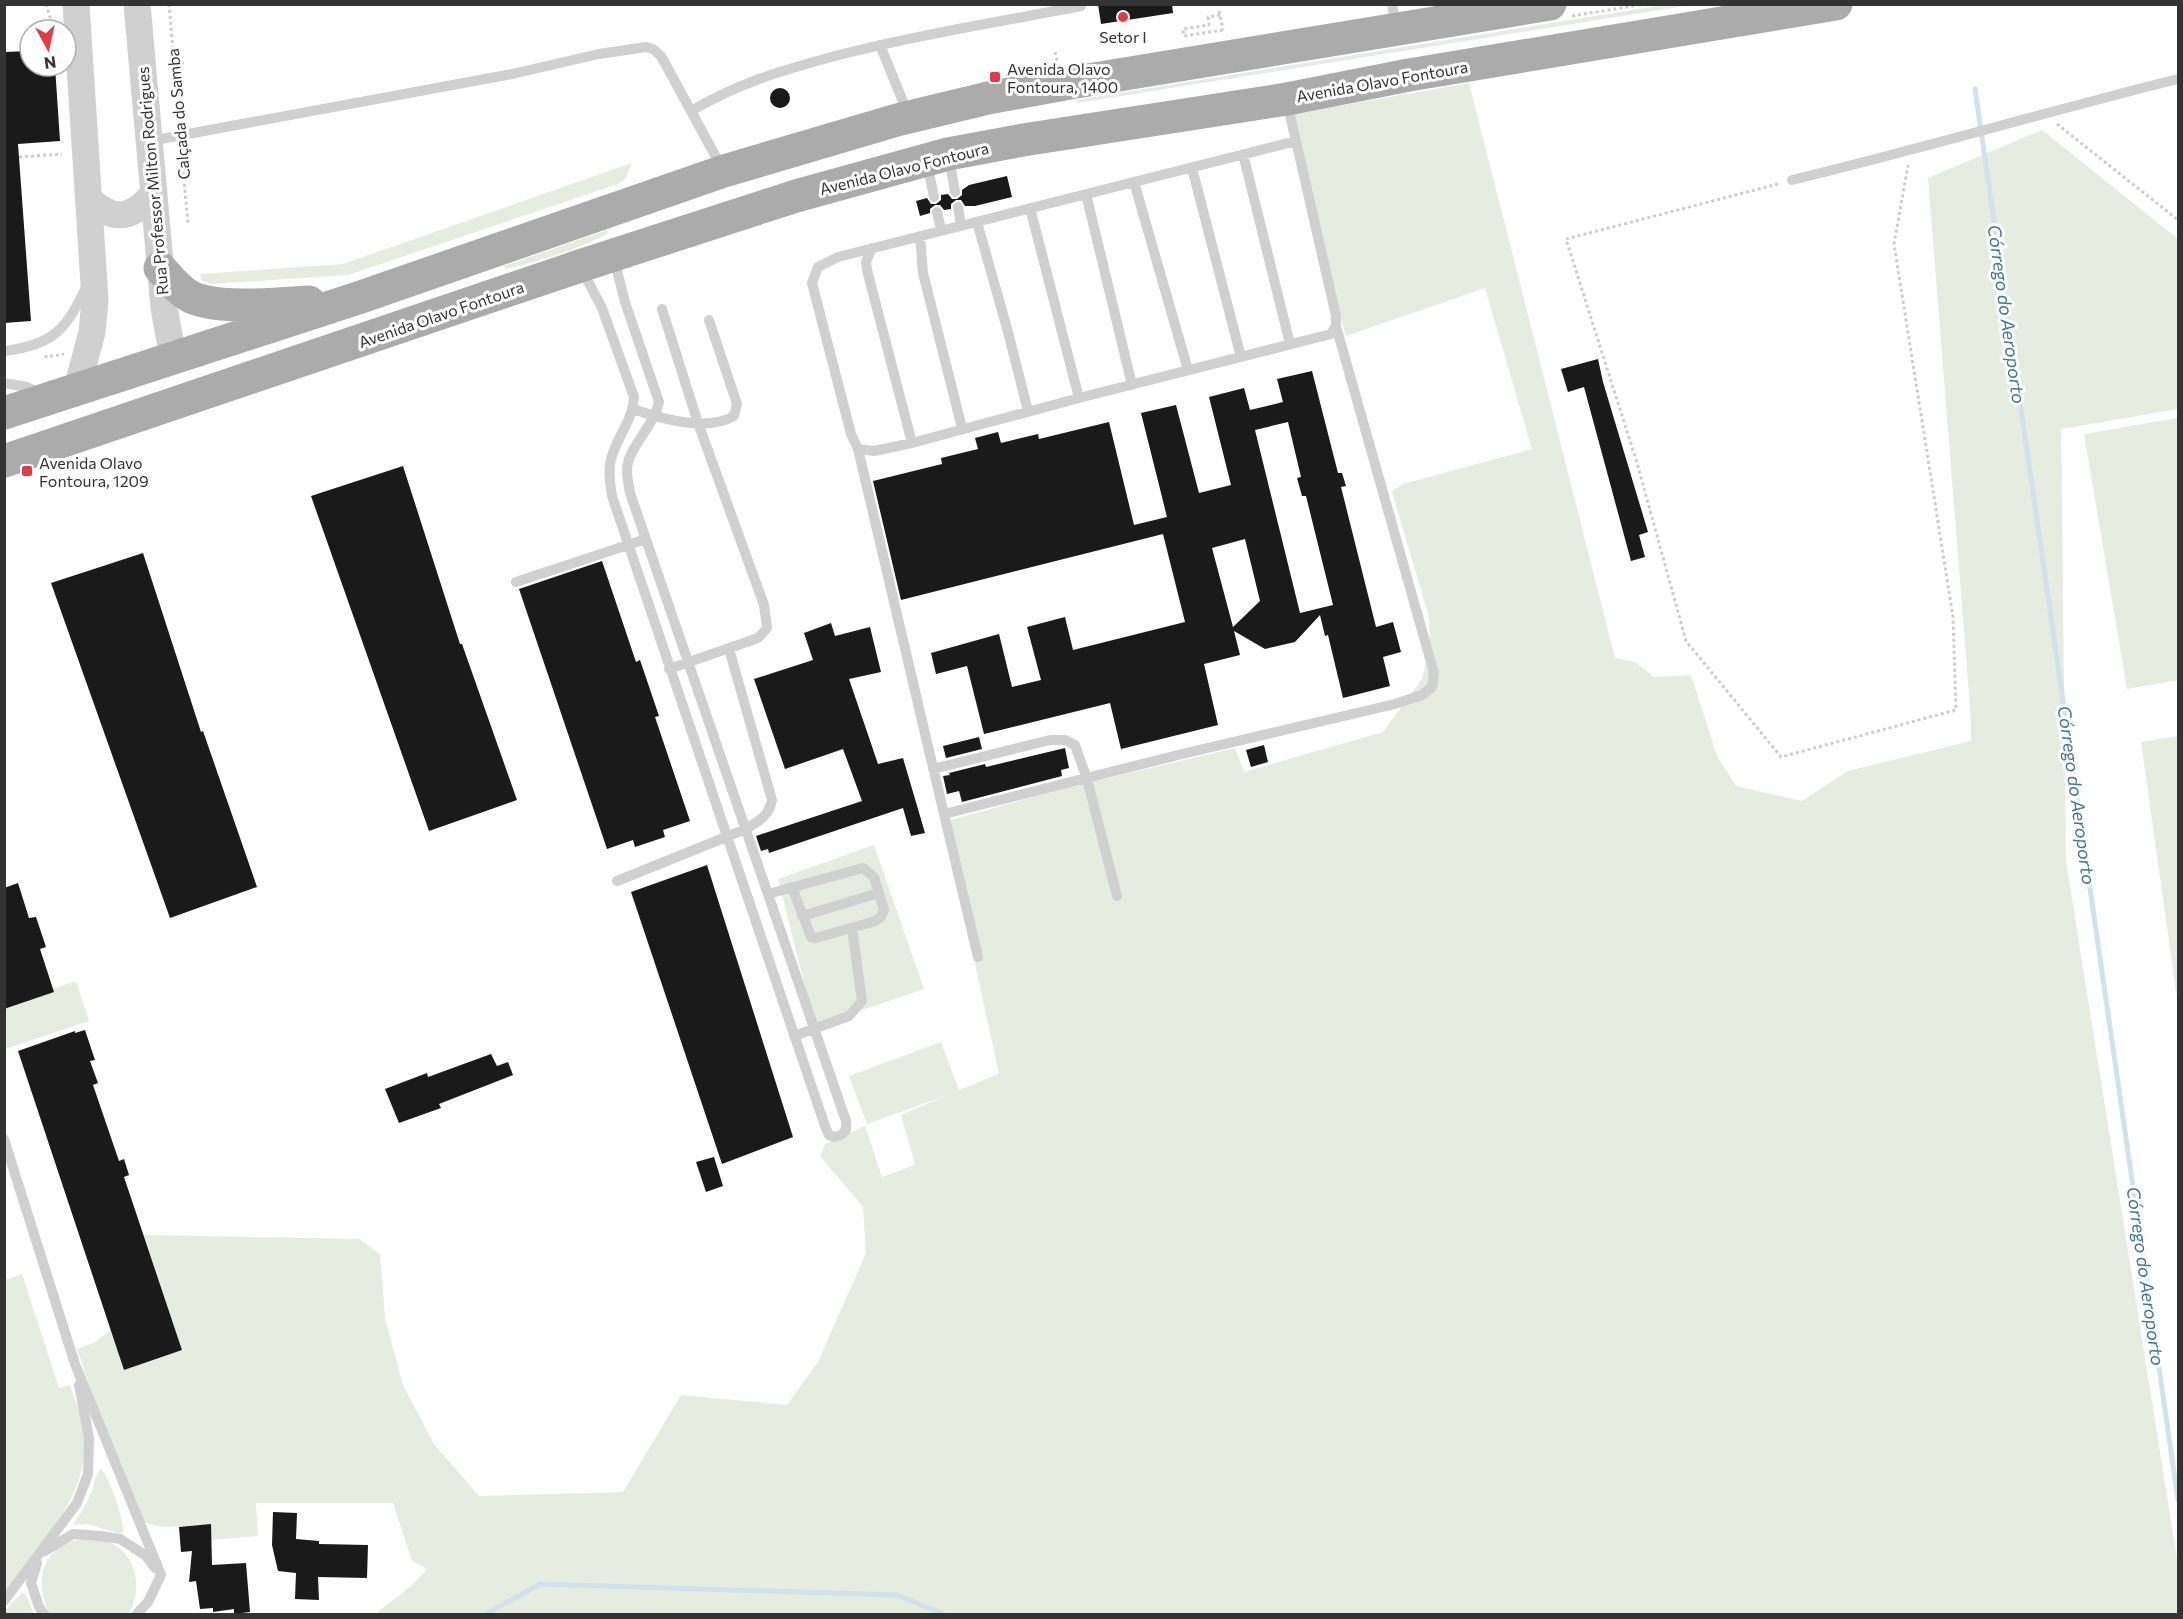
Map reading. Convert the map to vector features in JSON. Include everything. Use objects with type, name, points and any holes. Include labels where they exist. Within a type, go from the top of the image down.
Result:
[{"type":"main road","points":[[4,413],[297,319],[724,171],[855,131],[988,98],[1197,61],[1395,17],[1550,4]]},
{"type":"main road","name":"Avenida Olavo Fontoura","points":[[4,461],[613,255],[796,196],[937,157],[1023,140],[1287,99],[1763,10],[1821,6]]},
{"type":"main road","points":[[937,157],[948,138],[951,124],[983,105],[988,98]]},
{"type":"main road","points":[[160,268],[178,288],[192,297],[211,302],[274,305],[358,298]]},
{"type":"main road","points":[[297,319],[310,358]]},
{"type":"street","name":"Rua Professor Milton Rodrigues","points":[[137,4],[164,308],[173,357]]},
{"type":"street","points":[[62,394],[92,332],[95,300],[75,6]]},
{"type":"street","points":[[90,200],[108,213],[126,214],[141,208],[154,194]]},
{"type":"lane","points":[[691,111],[721,94],[757,79],[880,45],[1081,6]]},
{"type":"lane","points":[[880,45],[909,117]]},
{"type":"lane","points":[[149,141],[512,74],[637,47],[653,49],[662,56],[724,171]]},
{"type":"lane","points":[[1792,180],[1910,151],[2178,79]]},
{"type":"lane","points":[[944,814],[1182,754],[1395,704],[1422,695],[1432,687],[1434,673],[1336,326],[1336,316],[1287,99]]},
{"type":"lane","points":[[978,957],[858,449],[851,434],[812,283],[819,267],[838,257],[941,229],[977,222],[1296,141]]},
{"type":"lane","points":[[1243,154],[1290,344]]},
{"type":"lane","points":[[937,157],[955,192]]},
{"type":"lane","points":[[934,197],[937,157]]},
{"type":"lane","points":[[1192,168],[1241,357]]},
{"type":"lane","points":[[1134,182],[1188,370]]},
{"type":"lane","points":[[1086,194],[1132,385]]},
{"type":"lane","points":[[958,207],[961,225]]},
{"type":"lane","points":[[1030,208],[1079,398]]},
{"type":"lane","points":[[937,212],[941,229]]},
{"type":"lane","points":[[977,222],[1028,411]]},
{"type":"lane","points":[[920,236],[923,273],[962,429]]},
{"type":"lane","points":[[872,248],[866,262],[867,270],[912,443]]},
{"type":"lane","points":[[580,266],[602,308],[634,397],[629,423],[611,458],[609,476],[612,496],[825,1126],[829,1135],[834,1137],[841,1135],[846,1130],[846,1121],[630,492],[627,476],[629,459],[656,416],[659,402],[625,302],[613,255]]},
{"type":"lane","points":[[4,351],[39,344],[63,328],[74,314],[94,268]]},
{"type":"lane","points":[[662,309],[698,423],[766,616],[767,628],[758,638],[669,669]]},
{"type":"lane","points":[[633,409],[656,416],[698,423],[715,424],[734,416],[737,404],[709,320]]},
{"type":"lane","points":[[858,449],[874,452],[912,443],[1331,334],[1336,326]]},
{"type":"lane","points":[[4,383],[62,394]]},
{"type":"lane","points":[[516,582],[646,539]]},
{"type":"lane","points":[[647,604],[667,598]]},
{"type":"lane","points":[[617,881],[747,830],[765,817],[770,809],[772,800],[729,649]]},
{"type":"lane","points":[[933,769],[1050,740],[1065,740],[1075,745],[1087,779],[1117,896]]},
{"type":"lane","points":[[768,894],[792,887],[862,868],[874,877],[884,910],[881,917],[875,921],[816,938],[811,937],[792,887]]},
{"type":"lane","points":[[802,916],[879,893]]},
{"type":"lane","points":[[794,1036],[849,1016],[862,1001],[852,928]]},
{"type":"lane","points":[[4,1139],[75,1364],[161,1575],[148,1602],[137,1614]]},
{"type":"lane","points":[[4,1601],[77,1503],[88,1474],[89,1438],[75,1364]]},
{"type":"lane","points":[[44,1614],[39,1608],[31,1583],[40,1554],[73,1534],[120,1539],[144,1555],[161,1575]]},
{"type":"path","name":"Calçada do Samba","points":[[169,4],[188,224]]},
{"type":"path","points":[[1220,13],[1223,32],[1184,36],[1183,29],[1209,25],[1208,17],[1220,13]]},
{"type":"path","points":[[1054,52],[1056,60]]},
{"type":"path","points":[[174,64],[185,63]]},
{"type":"path","points":[[2043,114],[2178,220]]},
{"type":"path","points":[[1792,180],[1566,239],[1636,463],[1686,641],[1781,757],[1956,710],[1953,617],[1894,244],[1910,151]]},
{"type":"path","points":[[19,158],[64,154]]},
{"type":"shaded area","points":[[1663,5],[1691,5],[1077,103],[1076,100]]},
{"type":"shaded area","points":[[1469,83],[1615,658],[1635,662],[1654,677],[1691,675],[1717,756],[1736,786],[1802,801],[1848,771],[1971,741],[1928,178],[2042,130],[2178,239],[2178,409],[2061,429],[2066,861],[2178,1565],[2178,1614],[375,1614],[426,1571],[423,1566],[412,1561],[393,1503],[256,1503],[258,1536],[211,1540],[210,1525],[161,1527],[135,1520],[77,1349],[96,1342],[111,1329],[124,1370],[182,1350],[144,1235],[359,1239],[380,1254],[385,1318],[403,1385],[434,1444],[479,1496],[623,1492],[681,1395],[787,1405],[818,1362],[866,1253],[863,1207],[820,1156],[825,1144],[865,1126],[882,1177],[915,1165],[901,1115],[948,1095],[867,1124],[849,1076],[941,1042],[959,1090],[999,1074],[944,822],[1054,791],[1235,748],[1244,772],[1383,732],[1422,679],[1430,645],[1429,617],[1392,492],[1403,484],[1532,449],[1485,288],[1346,336],[1287,115]]},
{"type":"shaded area","points":[[632,163],[625,179],[618,184],[348,275],[211,284],[201,280],[200,274],[343,264]]},
{"type":"shaded area","points":[[607,230],[608,233],[572,249],[505,269],[504,266]]},
{"type":"shaded area","points":[[2178,418],[2178,680],[2127,689],[2084,434]]},
{"type":"shaded area","points":[[2178,736],[2178,1006],[2141,742]]},
{"type":"shaded area","points":[[874,845],[924,989],[815,1026],[778,879]]},
{"type":"shaded area","points":[[76,981],[89,1021],[5,1049],[4,1005]]},
{"type":"shaded area","points":[[22,1274],[59,1388],[70,1385],[83,1424],[85,1446],[80,1476],[68,1504],[20,1574],[5,1591],[5,1280]]},
{"type":"shaded area","points":[[101,1469],[116,1500],[122,1519],[123,1533],[88,1524],[72,1525],[88,1500],[96,1476]]},
{"type":"shaded area","points":[[90,1538],[109,1542],[119,1548],[132,1564],[136,1584],[133,1605],[128,1614],[49,1614],[42,1587],[46,1563],[62,1546]]},
{"type":"shaded area","points":[[22,1593],[26,1595],[34,1614],[5,1614],[5,1610]]},
{"type":"building","name":"Setor I","points":[[1098,4],[1172,4],[1173,13],[1101,24]]},
{"type":"building","points":[[18,51],[18,78],[56,78],[60,141],[18,144],[31,321],[4,323],[4,52]]},
{"type":"building","points":[[780,88],[787,91],[790,98],[787,105],[780,108],[773,105],[770,98],[773,91]]},
{"type":"building","points":[[1007,176],[1012,197],[975,206],[965,206],[961,200],[956,200],[951,204],[951,209],[944,210],[940,205],[935,205],[930,209],[930,213],[920,216],[916,201],[927,198],[931,204],[936,204],[941,200],[941,195],[948,194],[952,199],[957,199],[962,195],[962,190],[969,185]]},
{"type":"building","points":[[1598,359],[1648,532],[1639,535],[1645,557],[1631,561],[1584,387],[1568,392],[1561,369]]},
{"type":"building","points":[[1312,371],[1338,473],[1342,473],[1346,486],[1341,487],[1376,627],[1393,622],[1401,652],[1383,657],[1390,686],[1343,698],[1328,635],[1325,636],[1320,615],[1295,642],[1265,649],[1234,631],[1240,655],[1204,664],[1218,725],[1121,749],[1110,703],[984,734],[967,666],[936,674],[931,653],[999,634],[1012,687],[1041,680],[1027,627],[1065,617],[1073,650],[1185,622],[1163,534],[901,600],[873,481],[942,464],[941,458],[978,449],[975,438],[998,432],[1001,443],[1038,434],[1039,439],[1109,422],[1134,525],[1167,517],[1141,413],[1176,405],[1199,493],[1231,485],[1209,397],[1244,388],[1250,410],[1283,402],[1277,379]],"holes":[[[1288,422],[1301,477],[1297,478],[1302,496],[1306,496],[1333,605],[1300,613],[1255,430]],[[1245,539],[1260,601],[1233,627],[1212,548]]]},
{"type":"building","points":[[403,466],[460,644],[462,644],[517,800],[429,831],[311,496]]},
{"type":"building","points":[[143,553],[201,732],[203,731],[257,887],[170,918],[51,583]]},
{"type":"building","points":[[602,561],[636,662],[640,660],[659,716],[655,717],[690,821],[663,830],[665,837],[635,847],[633,840],[607,849],[519,589]]},
{"type":"building","points":[[831,623],[835,636],[870,627],[881,672],[849,679],[878,764],[903,758],[925,833],[911,836],[903,808],[769,853],[768,849],[761,851],[756,836],[862,801],[843,749],[785,769],[754,679],[813,660],[804,633]]},
{"type":"building","points":[[979,737],[982,749],[946,758],[943,746]]},
{"type":"building","points":[[1264,745],[1268,762],[1251,767],[1246,750]]},
{"type":"building","points":[[1065,748],[1069,768],[1061,770],[1062,776],[962,802],[959,791],[947,794],[943,776],[950,775],[949,773],[985,764],[986,767]]},
{"type":"building","points":[[707,865],[793,1137],[722,1164],[631,892]]},
{"type":"building","points":[[18,883],[29,918],[36,917],[46,947],[40,949],[54,992],[4,1009],[4,888]]},
{"type":"building","points":[[85,1030],[95,1060],[90,1061],[98,1083],[93,1085],[119,1161],[124,1159],[129,1175],[124,1177],[182,1350],[124,1370],[18,1051],[75,1031],[75,1033]]},
{"type":"building","points":[[491,1054],[497,1066],[508,1062],[513,1075],[439,1104],[441,1108],[399,1123],[385,1089],[427,1073],[428,1077]]},
{"type":"building","points":[[714,1157],[723,1186],[706,1192],[696,1162]]},
{"type":"building","points":[[273,1512],[297,1513],[296,1539],[319,1541],[319,1544],[368,1545],[367,1578],[318,1577],[319,1600],[295,1599],[296,1573],[278,1571],[272,1545]]},
{"type":"building","points":[[211,1524],[212,1565],[246,1563],[250,1612],[234,1614],[234,1609],[213,1612],[213,1608],[200,1609],[196,1581],[189,1582],[192,1551],[181,1552],[179,1527]]},
{"type":"waterway","name":"Córrego do Aeroporto","points":[[1975,89],[2178,1500]]},
{"type":"waterway","points":[[486,1614],[540,1584],[897,1595],[943,1614]]},
{"type":"place","name":"Setor I","points":[[1123,17]]},
{"type":"place","name":"Avenida Olavo Fontoura, 1400","points":[[995,77]]},
{"type":"place","name":"Avenida Olavo Fontoura, 1209","points":[[27,471]]}]
